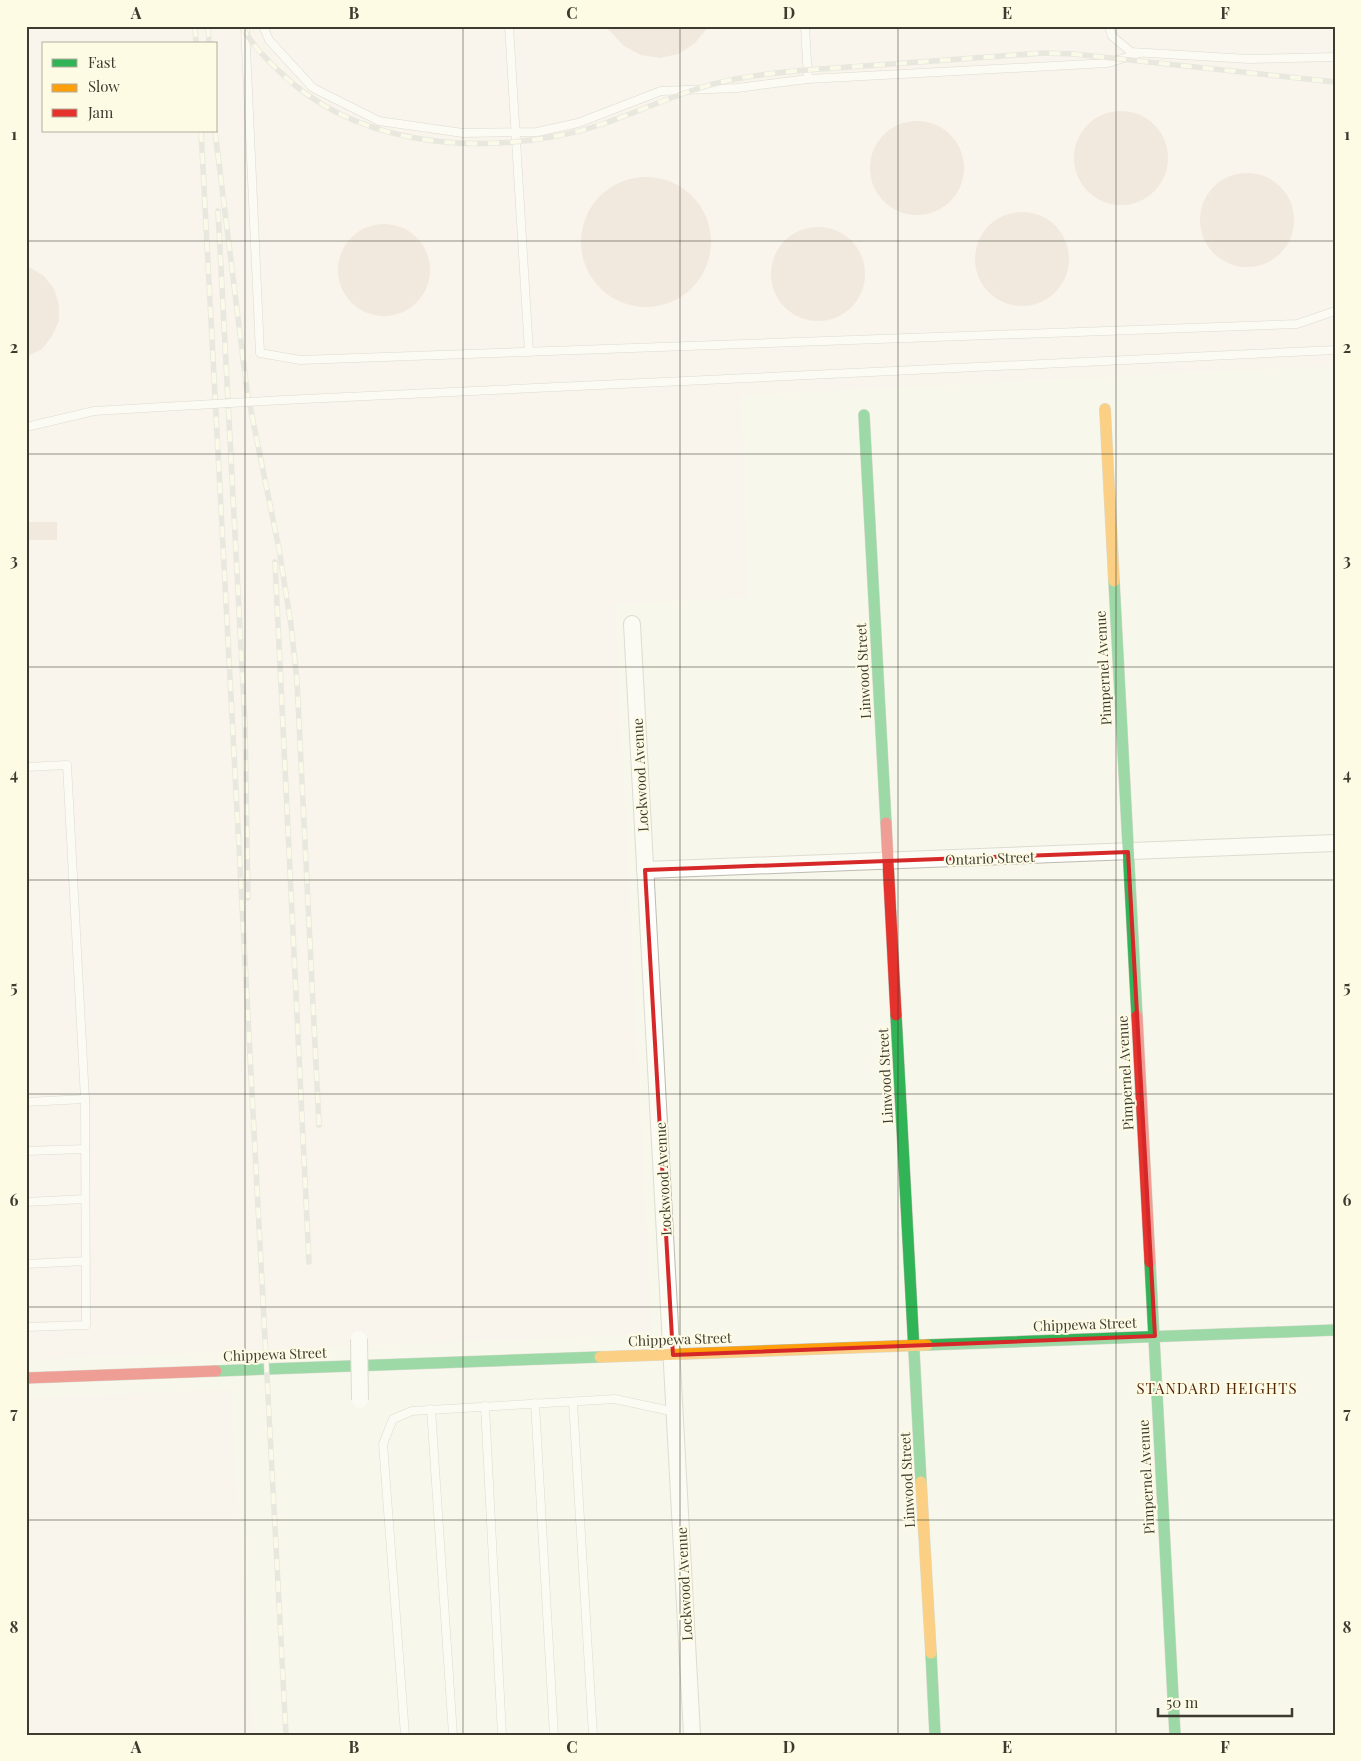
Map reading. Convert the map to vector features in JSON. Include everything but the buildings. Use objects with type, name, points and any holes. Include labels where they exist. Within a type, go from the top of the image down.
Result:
[{"type":"street","name":"Pimpernel Avenue","points":[[1105,409],[1176,1735]]},
{"type":"street","name":"Linwood Street","points":[[864,415],[935,1735]]},
{"type":"street","name":"Lockwood Avenue","points":[[632,624],[673,1355],[692,1735]]},
{"type":"street","name":"Ontario Street","points":[[645,870],[889,862],[1335,842]]},
{"type":"street","name":"Chippewa Street","points":[[26,1378],[1335,1330]]},
{"type":"street","points":[[359,1339],[360,1400]]},
{"type":"lane","points":[[245,26],[260,353],[300,360],[1297,324],[1335,311]]},
{"type":"lane","points":[[263,26],[269,40],[313,88],[379,120],[463,133],[537,132],[578,123],[661,91],[737,88],[808,79],[1108,63],[1140,53]]},
{"type":"lane","points":[[509,26],[529,352]]},
{"type":"lane","points":[[805,26],[808,79]]},
{"type":"lane","points":[[1110,26],[1112,36],[1132,52],[1249,59],[1335,57]]},
{"type":"lane","points":[[26,427],[104,410],[1335,350]]},
{"type":"lane","points":[[26,768],[67,765],[85,1099],[86,1261],[86,1326],[26,1327]]},
{"type":"lane","points":[[26,1102],[85,1099]]},
{"type":"lane","points":[[26,1152],[85,1149]]},
{"type":"lane","points":[[26,1202],[85,1199]]},
{"type":"lane","points":[[26,1264],[86,1261]]},
{"type":"lane","points":[[405,1735],[383,1444],[393,1419],[412,1410],[615,1399],[675,1412]]},
{"type":"lane","points":[[573,1402],[593,1735]]},
{"type":"lane","points":[[536,1404],[554,1735]]},
{"type":"lane","points":[[485,1406],[502,1735]]},
{"type":"lane","points":[[431,1409],[453,1735]]},
{"type":"highlighted area","points":[[1128,852],[1155,1336],[673,1355],[645,870]]},
{"type":"shaded area","points":[[26,26],[1335,26],[1335,366],[741,395],[748,597],[615,605],[652,1334],[26,1360]]},
{"type":"shaded area","points":[[230,1389],[255,1735],[26,1735],[26,1398]]},
{"type":"railway","points":[[195,26],[196,42]]},
{"type":"railway","points":[[208,26],[209,42]]},
{"type":"railway","points":[[242,26],[254,45],[280,72],[309,96],[340,114],[374,128],[410,137],[447,142],[521,141],[557,136],[602,124],[713,84],[752,76],[816,69],[1043,53],[1074,54],[1335,82]]},
{"type":"railway","points":[[201,132],[286,1735]]},
{"type":"railway","points":[[215,132],[247,391],[279,549],[291,625],[297,681],[319,1125]]},
{"type":"railway","points":[[218,211],[245,724],[248,898]]},
{"type":"railway","points":[[275,562],[309,1262]]},
{"type":"traffic: fast","points":[[864,415],[886,823]]},
{"type":"traffic: fast","points":[[1114,581],[1137,1016]]},
{"type":"traffic: fast","points":[[896,1015],[921,1482]]},
{"type":"traffic: fast","points":[[1150,1262],[1175,1735]]},
{"type":"traffic: fast","points":[[927,1345],[1335,1330]]},
{"type":"traffic: fast","points":[[216,1371],[600,1357]]},
{"type":"traffic: fast","points":[[931,1653],[935,1735]]},
{"type":"traffic: slow","points":[[1105,409],[1114,581]]},
{"type":"traffic: slow","points":[[600,1357],[927,1345]]},
{"type":"traffic: slow","points":[[921,1482],[931,1653]]},
{"type":"traffic: jam","points":[[886,823],[896,1015]]},
{"type":"traffic: jam","points":[[1137,1016],[1150,1262]]},
{"type":"traffic: jam","points":[[26,1378],[216,1371]]},
{"type":"district","name":"STANDARD HEIGHTS","points":[[1217,1388]]}]
